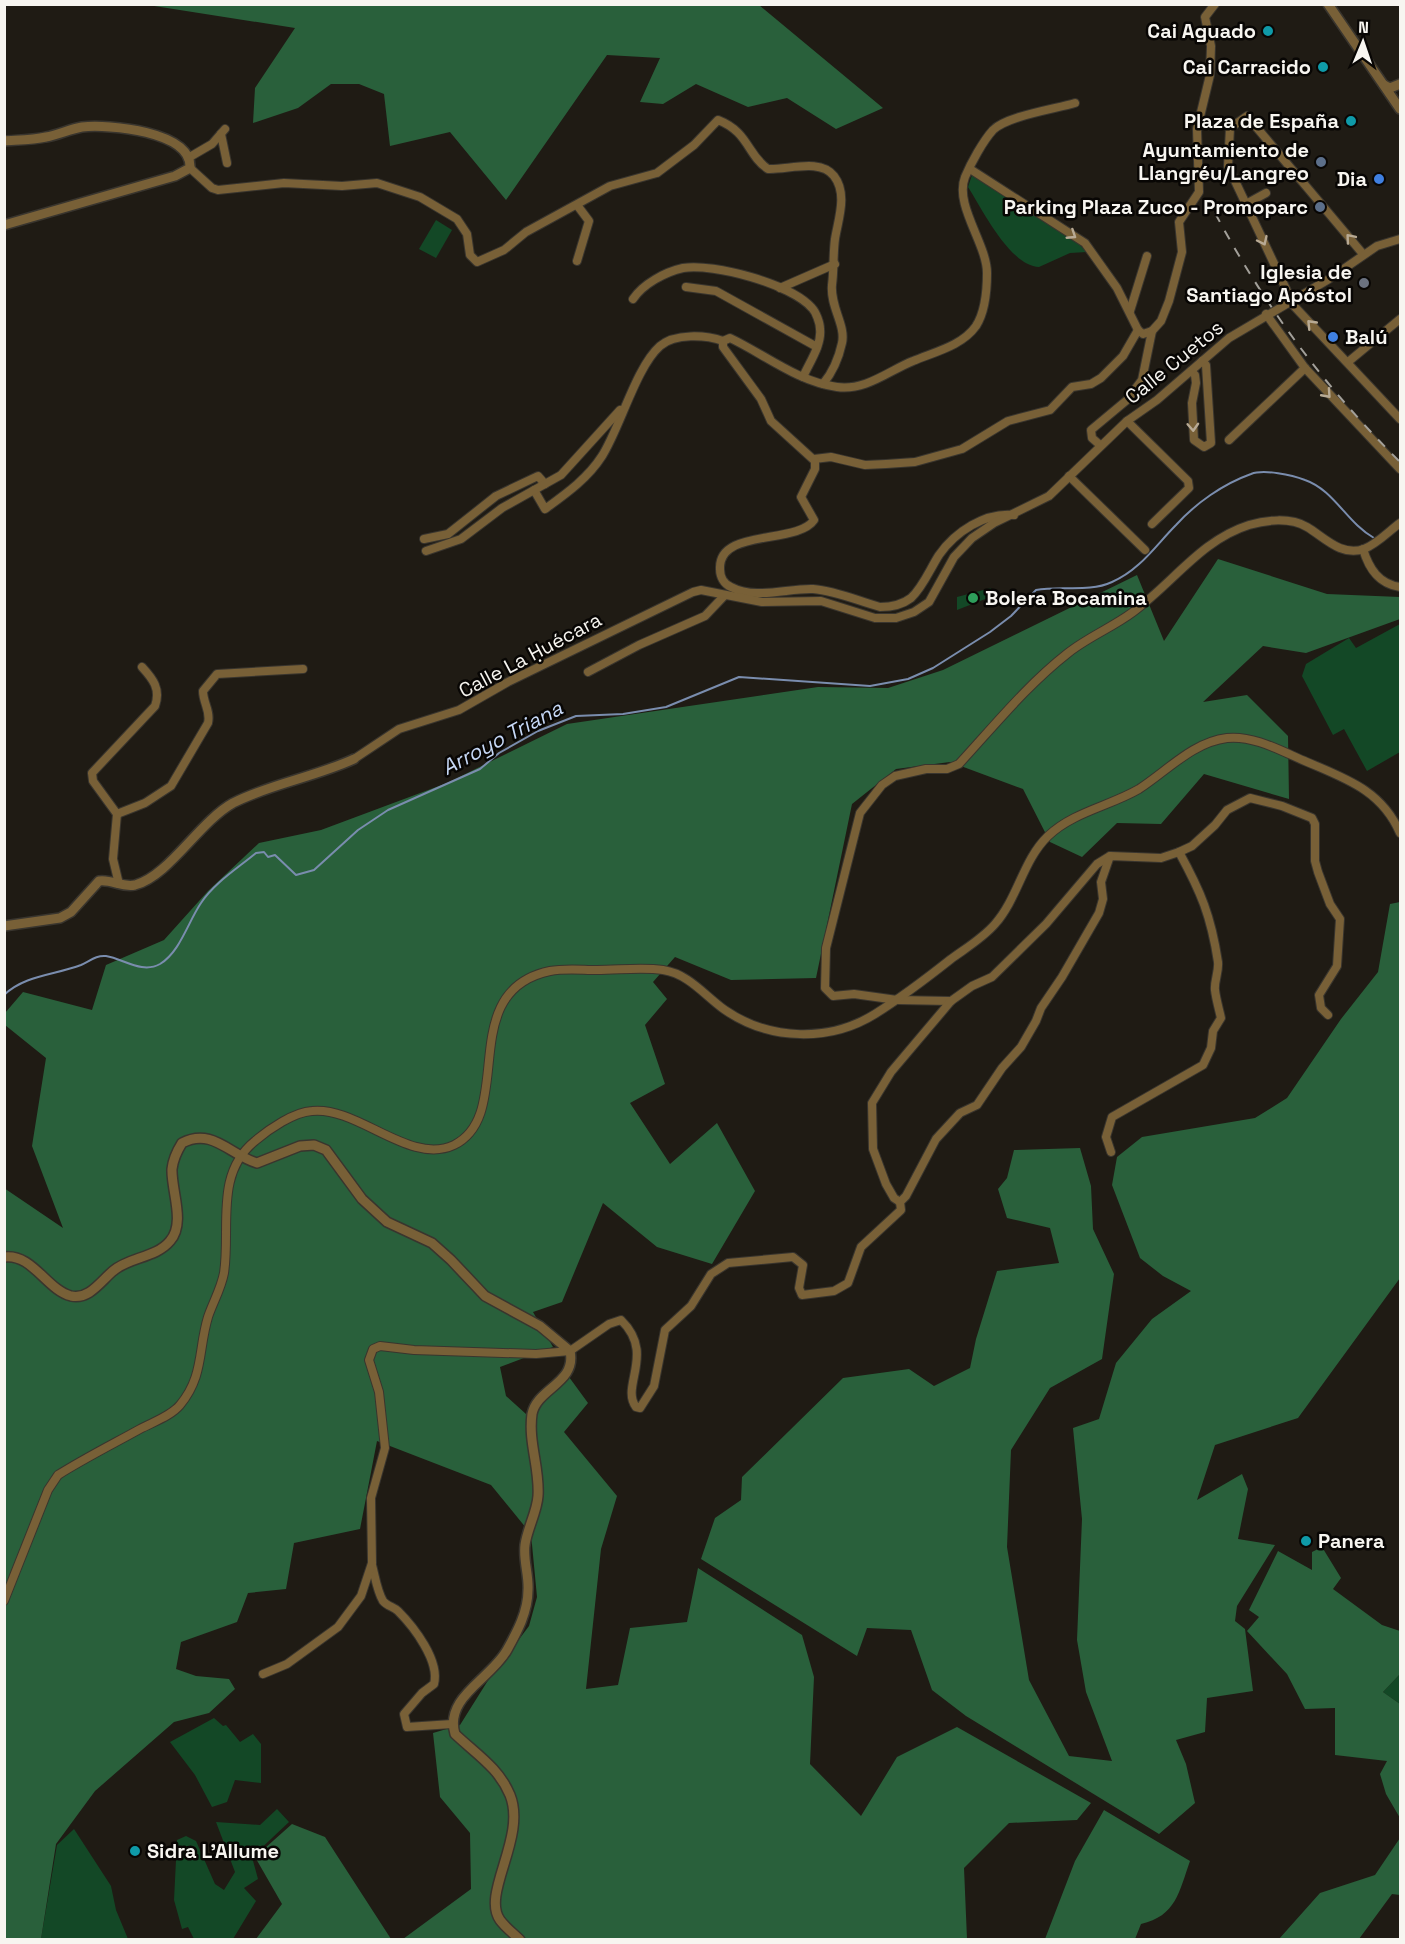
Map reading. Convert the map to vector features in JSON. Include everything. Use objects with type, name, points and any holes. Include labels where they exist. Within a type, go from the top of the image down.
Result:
[{"type":"street","points":[[1328,4],[1401,109]]},
{"type":"street","points":[[970,169],[1085,243],[1130,311],[1138,330],[1143,334],[1152,331],[1161,321],[1177,274],[1182,252],[1179,222],[1199,192],[1197,129],[1210,75],[1211,46],[1205,17],[1214,6]]},
{"type":"street","points":[[1384,85],[1398,85],[1393,99]]},
{"type":"street","points":[[534,490],[545,508],[587,476],[603,455],[627,402],[661,345],[677,339],[694,337],[723,341],[730,338],[803,377],[839,388],[877,380],[911,361],[951,345],[975,327],[986,296],[987,268],[962,196],[965,177],[994,130],[1007,122],[1075,103]]},
{"type":"street","points":[[1363,254],[1247,116],[1230,128],[1227,166],[1291,300],[1399,413]]},
{"type":"street","points":[[4,141],[45,137],[81,128],[102,126],[136,130],[170,140],[177,144],[189,163],[212,188],[218,190],[284,183],[342,186],[377,183],[420,198],[457,219],[467,234],[470,255],[477,262],[504,250],[526,232],[610,186],[657,173],[694,145],[718,120],[738,131],[762,165],[768,169],[818,166],[827,170],[834,177],[838,186],[840,212],[835,241],[832,303],[842,327],[843,341],[829,377],[823,384]]},
{"type":"street","points":[[4,225],[175,176],[223,132],[228,163]]},
{"type":"street","points":[[1246,204],[1266,193]]},
{"type":"street","points":[[577,205],[589,221],[577,261]]},
{"type":"street","name":"Calle Cuetos","points":[[1127,421],[1229,338],[1269,312],[1329,279],[1363,254],[1383,243],[1401,239]]},
{"type":"street","points":[[1130,311],[1147,256]]},
{"type":"street","points":[[780,288],[835,264]]},
{"type":"street","points":[[633,299],[657,278],[671,271],[692,267],[712,267],[799,296],[814,309],[821,331],[817,347],[803,377]]},
{"type":"street","points":[[686,287],[716,291],[817,347]]},
{"type":"street","points":[[1269,312],[1305,368],[1401,469]]},
{"type":"street","points":[[1348,362],[1401,319]]},
{"type":"street","points":[[723,341],[723,347],[740,374],[761,399],[771,420],[780,432],[814,459],[831,457],[865,465],[915,462],[962,449],[1008,421],[1050,410],[1072,387],[1091,384],[1101,378],[1123,356],[1138,330]]},
{"type":"street","points":[[1100,445],[1092,438],[1091,430],[1127,400],[1142,380],[1152,331]]},
{"type":"street","points":[[1191,371],[1195,375],[1196,383],[1192,403],[1194,440],[1203,447],[1211,443],[1206,365],[1202,361]]},
{"type":"street","points":[[1229,440],[1305,368]]},
{"type":"street","points":[[426,551],[462,539],[502,508],[561,475],[627,402]]},
{"type":"street","points":[[1127,421],[1188,481],[1189,488],[1152,524]]},
{"type":"street","name":"Calle La Ḥuécara","points":[[354,759],[399,729],[459,710],[508,682],[684,596],[701,590],[762,602],[821,601],[875,618],[896,618],[922,609],[929,602],[954,557],[972,538],[994,523],[1049,496],[1127,421]]},
{"type":"street","points":[[814,459],[815,469],[801,498],[814,520],[810,526],[799,531],[744,541],[731,548],[719,564],[720,573],[729,586],[750,592],[825,590],[880,608],[889,607],[910,598],[947,546],[971,525],[1001,514],[1014,515]]},
{"type":"street","points":[[424,539],[448,534],[496,496],[529,479],[538,476],[545,484]]},
{"type":"street","points":[[1069,476],[1145,550]]},
{"type":"street","points":[[951,1001],[897,1000],[854,993],[833,996],[825,988],[826,948],[834,912],[849,865],[860,813],[882,785],[896,776],[911,771],[947,770],[959,764],[1025,693],[1068,653],[1133,612],[1209,544],[1232,532],[1269,520],[1287,521],[1305,526],[1336,546],[1351,551],[1364,549],[1401,523]]},
{"type":"street","points":[[1364,549],[1376,576],[1390,585],[1401,587]]},
{"type":"street","points":[[588,672],[639,645],[705,616],[724,596]]},
{"type":"street","points":[[119,884],[113,852],[117,814],[93,781],[92,773],[155,706],[158,697],[154,680],[142,667]]},
{"type":"street","points":[[117,814],[145,803],[171,786],[208,723],[210,714],[203,700],[203,691],[217,674],[303,669]]},
{"type":"street","points":[[4,1601],[48,1490],[58,1475],[177,1409],[198,1377],[207,1320],[224,1272],[228,1186],[241,1156],[254,1142],[309,1110],[333,1112],[432,1151],[451,1146],[472,1133],[482,1113],[493,1022],[507,997],[531,977],[553,970],[660,970],[678,974],[725,1010],[747,1023],[769,1030],[805,1036],[838,1031],[870,1017],[897,1000],[995,924],[1010,902],[1033,852],[1049,834],[1074,817],[1137,790],[1205,743],[1231,737],[1255,741],[1356,782],[1372,793],[1389,811],[1401,833]]},
{"type":"street","points":[[4,926],[60,918],[71,912],[95,883],[105,880],[125,886],[138,884],[161,869],[204,825],[232,804],[354,759]]},
{"type":"street","points":[[452,1724],[407,1727],[404,1723],[404,1714],[422,1693],[434,1684],[435,1674],[425,1647],[399,1612],[382,1599],[372,1563],[371,1498],[385,1448],[379,1392],[369,1360],[373,1349],[380,1346],[414,1350],[536,1354],[570,1351],[609,1324],[621,1320],[628,1327],[635,1342],[638,1367],[632,1383],[632,1400],[636,1407],[640,1408],[654,1386],[665,1330],[691,1306],[711,1274],[717,1269],[741,1260],[793,1257],[803,1265],[799,1288],[802,1295],[811,1296],[841,1288],[852,1276],[861,1247],[901,1210],[900,1202],[894,1198],[886,1184],[873,1149],[872,1103],[891,1072],[951,1001],[972,986],[992,977],[1046,924],[1097,864],[1110,856],[1161,858],[1179,852],[1192,846],[1215,825],[1227,810],[1244,799],[1257,798],[1312,818],[1315,824],[1315,861],[1330,904],[1340,919],[1337,966],[1319,995],[1322,1008],[1328,1015]]},
{"type":"street","points":[[1111,1152],[1106,1137],[1112,1117],[1203,1065],[1211,1048],[1213,1030],[1221,1018],[1215,990],[1219,966],[1209,914],[1201,891],[1179,852]]},
{"type":"street","points":[[900,1202],[906,1196],[942,1131],[960,1113],[977,1105],[1002,1068],[1021,1047],[1041,1008],[1099,913],[1103,899],[1101,882],[1110,856]]},
{"type":"street","points":[[4,1257],[21,1259],[70,1296],[81,1296],[92,1291],[122,1264],[155,1251],[171,1241],[177,1225],[172,1168],[182,1143],[190,1138],[205,1137],[218,1141],[257,1163],[300,1146],[314,1145],[326,1150],[362,1199],[387,1222],[432,1243],[452,1260],[485,1296],[540,1326],[570,1351],[571,1365],[567,1374],[537,1404],[532,1413],[532,1445],[538,1497],[524,1551],[528,1591],[524,1617],[505,1653],[463,1698],[452,1715],[455,1734],[495,1768],[510,1796],[515,1817],[513,1838],[500,1874],[494,1906],[499,1920],[520,1940]]},
{"type":"street","points":[[263,1674],[287,1664],[338,1627],[361,1596],[372,1563]]},
{"type":"green space","points":[[148,5],[759,5],[883,108],[836,129],[787,98],[748,107],[696,84],[663,104],[640,102],[660,58],[607,55],[506,200],[450,132],[390,146],[384,94],[359,84],[331,84],[298,108],[253,123],[255,88],[295,28]]},
{"type":"green space","points":[[972,175],[1076,241],[1087,252],[1070,253],[1039,267],[1028,264],[1007,247],[989,222],[968,187]]},
{"type":"green space","points":[[436,220],[452,230],[436,258],[419,249]]},
{"type":"green space","points":[[1218,559],[1327,594],[1400,597],[1400,619],[1306,653],[1263,646],[1203,702],[1247,695],[1288,736],[1289,799],[1204,774],[1161,824],[1117,823],[1082,857],[1050,842],[1023,789],[950,762],[896,769],[852,804],[816,978],[731,980],[675,957],[653,982],[667,999],[645,1025],[665,1084],[630,1103],[670,1164],[717,1123],[755,1191],[712,1264],[657,1247],[603,1203],[562,1302],[533,1312],[553,1347],[500,1367],[506,1396],[526,1414],[569,1377],[588,1403],[564,1432],[617,1496],[601,1549],[586,1689],[618,1685],[630,1628],[687,1622],[698,1568],[802,1635],[814,1677],[810,1764],[861,1816],[897,1757],[957,1727],[1091,1803],[1077,1820],[1009,1823],[964,1868],[967,1939],[403,1939],[471,1889],[470,1833],[440,1797],[433,1733],[460,1725],[487,1682],[529,1626],[537,1597],[531,1534],[491,1485],[377,1441],[360,1529],[294,1543],[286,1589],[248,1593],[237,1622],[181,1642],[176,1669],[196,1676],[229,1679],[235,1689],[209,1713],[174,1722],[95,1791],[56,1844],[41,1939],[5,1939],[4,1188],[63,1228],[32,1146],[46,1058],[5,1025],[5,1013],[23,992],[92,1010],[106,965],[164,940],[208,891],[259,843],[321,830],[447,783],[567,724],[818,687],[888,688],[943,670],[1137,575],[1164,641]]},
{"type":"green space","name":"Bolera Bocamina","points":[[991,588],[993,596],[957,610],[957,597]]},
{"type":"green space","points":[[1400,624],[1400,752],[1367,771],[1344,729],[1333,735],[1302,676],[1306,664],[1349,638],[1356,648]]},
{"type":"green space","points":[[1400,902],[1400,1278],[1298,1418],[1215,1445],[1197,1500],[1242,1474],[1248,1489],[1238,1539],[1275,1545],[1237,1606],[1235,1621],[1245,1629],[1253,1691],[1207,1698],[1205,1732],[1176,1740],[1186,1764],[1195,1803],[1159,1834],[966,1716],[932,1690],[911,1630],[867,1628],[857,1656],[701,1559],[715,1518],[741,1500],[742,1477],[843,1378],[909,1369],[934,1386],[970,1368],[976,1339],[997,1271],[1059,1263],[1050,1228],[1007,1218],[998,1189],[1007,1178],[1014,1150],[1080,1148],[1091,1186],[1093,1229],[1114,1274],[1102,1359],[1050,1388],[1011,1450],[1007,1547],[1029,1680],[1069,1756],[1112,1761],[1086,1692],[1077,1640],[1082,1519],[1073,1428],[1099,1419],[1116,1363],[1152,1319],[1191,1291],[1163,1276],[1140,1258],[1112,1185],[1117,1157],[1142,1137],[1255,1118],[1287,1098],[1341,1019],[1378,972],[1390,904]]},
{"type":"green space","points":[[1322,1547],[1341,1578],[1333,1589],[1382,1625],[1400,1631],[1400,1674],[1383,1692],[1400,1704],[1400,1818],[1386,1794],[1380,1774],[1387,1761],[1335,1755],[1335,1708],[1305,1709],[1287,1674],[1247,1631],[1259,1617],[1249,1610],[1278,1551],[1312,1570],[1312,1552]]},
{"type":"green space","points":[[1400,1674],[1400,1704],[1383,1692]]},
{"type":"green space","points":[[214,1718],[223,1726],[226,1725],[240,1742],[253,1734],[261,1744],[261,1783],[235,1780],[227,1802],[212,1807],[195,1775],[170,1742]]},
{"type":"green space","points":[[277,1809],[289,1822],[252,1857],[258,1879],[244,1888],[256,1901],[233,1939],[194,1939],[188,1927],[182,1929],[174,1900],[177,1840],[186,1836],[196,1841],[215,1884],[224,1890],[235,1872],[216,1822],[260,1825]]},
{"type":"green space","points":[[1104,1810],[1190,1861],[1175,1901],[1162,1915],[1141,1924],[1135,1939],[1045,1939],[1075,1861]]},
{"type":"green space","points":[[292,1824],[325,1837],[391,1939],[256,1939],[282,1904],[255,1857]]},
{"type":"green space","points":[[74,1829],[111,1886],[116,1910],[128,1939],[41,1939],[57,1845]]},
{"type":"green space","points":[[1400,1838],[1400,1895],[1392,1894],[1359,1939],[1279,1939],[1320,1893],[1375,1875]]},
{"type":"waterway","name":"Arroyo Triana","points":[[4,995],[21,983],[81,965],[99,956],[106,956],[140,967],[153,967],[160,964],[173,952],[206,896],[219,882],[256,853],[264,852],[268,857],[275,855],[296,875],[314,870],[358,830],[388,810],[480,769],[499,753],[538,731],[576,716],[623,714],[666,707],[739,677],[870,686],[908,679],[933,668],[990,632],[1011,616],[1036,590],[1094,587],[1122,577],[1139,564],[1201,502],[1230,483],[1251,474],[1278,473],[1315,485],[1324,491],[1364,532],[1374,538]]},
{"type":"railway","points":[[1215,213],[1234,248],[1298,344],[1346,404],[1400,462]]},
{"type":"place","name":"Cai Aguado","points":[[1268,31]]},
{"type":"place","name":"Cai Carracido","points":[[1323,67]]},
{"type":"place","name":"Plaza de España","points":[[1351,121]]},
{"type":"place","name":"Ayuntamiento de Llangréu/Langreo","points":[[1321,162]]},
{"type":"place","name":"Dia","points":[[1379,179]]},
{"type":"place","name":"Parking Plaza Zuco - Promoparc","points":[[1320,207]]},
{"type":"place","name":"Iglesia de Santiago Apóstol","points":[[1364,283]]},
{"type":"place","name":"Balú","points":[[1333,337]]},
{"type":"place","name":"Bolera Bocamina","points":[[973,598]]},
{"type":"place","name":"Panera","points":[[1306,1541]]},
{"type":"place","name":"Sidra L'Allume","points":[[135,1851]]}]
